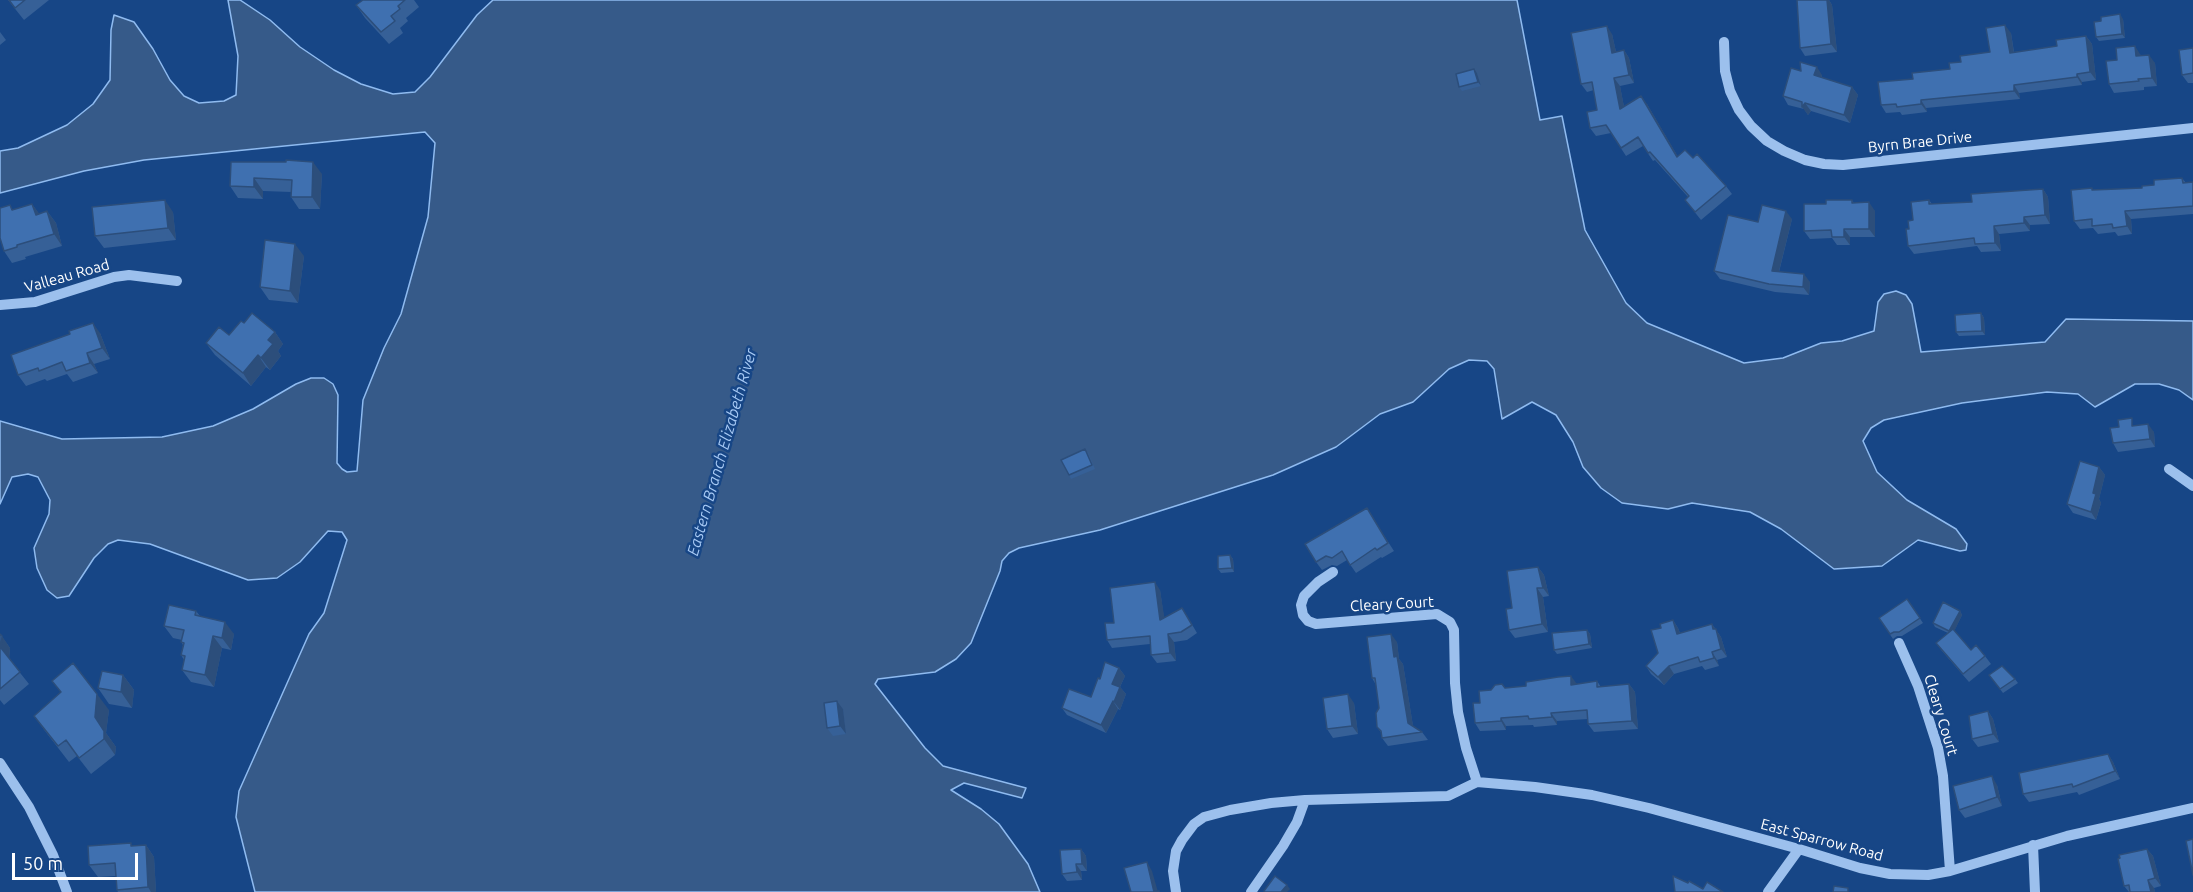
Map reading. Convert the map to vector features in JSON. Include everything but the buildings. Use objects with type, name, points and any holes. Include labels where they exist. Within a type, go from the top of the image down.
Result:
[{"type":"street","name":"Byrn Brae Drive","points":[[1724,42],[1725,71],[1730,91],[1739,110],[1751,126],[1767,141],[1784,151],[1824,165],[1843,165],[2193,128]]},
{"type":"street","name":"Valleau Road","points":[[0,305],[35,302],[114,277],[129,275],[177,281]]},
{"type":"street","points":[[2169,469],[2193,486]]},
{"type":"street","name":"Cleary Court","points":[[1333,572],[1318,582],[1304,596],[1301,605],[1303,615],[1308,621],[1316,624],[1437,614],[1450,622],[1454,630],[1458,712],[1477,782]]},
{"type":"street","name":"Cleary Court","points":[[1899,642],[1918,686],[1938,748],[1943,776],[1950,871]]},
{"type":"street","points":[[0,764],[29,807],[67,892]]},
{"type":"street","points":[[1176,892],[1173,871],[1176,851],[1194,824],[1204,817],[1271,803],[1305,800],[1448,796],[1477,782]]},
{"type":"street","name":"East Sparrow Road","points":[[1477,782],[1592,795],[1649,808],[1860,868],[1890,874],[1928,875],[1950,871],[2033,845],[2148,816],[2193,808]]},
{"type":"street","points":[[1251,892],[1283,846],[1297,822],[1305,800]]},
{"type":"street","points":[[2033,845],[2035,892]]},
{"type":"street","points":[[1768,892],[1799,849]]},
{"type":"water","name":"Eastern Branch Elizabeth River","points":[[228,0],[240,0],[270,20],[300,47],[334,70],[361,84],[393,94],[415,92],[430,77],[477,15],[493,0],[1517,0],[1540,120],[1562,116],[1585,230],[1626,303],[1647,323],[1744,363],[1783,358],[1821,343],[1842,341],[1874,331],[1878,302],[1884,294],[1896,291],[1906,295],[1912,304],[1921,352],[2045,342],[2066,319],[2193,321],[2193,400],[2179,390],[2159,384],[2135,384],[2095,407],[2078,394],[2047,392],[1962,403],[1884,420],[1871,428],[1863,441],[1877,472],[1907,500],[1956,529],[1967,544],[1966,550],[1960,551],[1918,540],[1882,566],[1834,569],[1781,529],[1750,512],[1692,503],[1668,509],[1622,503],[1601,488],[1583,467],[1573,442],[1556,415],[1532,402],[1502,419],[1494,369],[1487,361],[1469,360],[1449,369],[1413,402],[1380,414],[1336,447],[1273,475],[1100,530],[1019,548],[1009,553],[1002,561],[971,643],[956,659],[935,672],[878,679],[875,684],[925,748],[943,766],[1026,788],[1022,798],[964,783],[951,790],[981,809],[999,824],[1028,864],[1040,892],[255,892],[236,817],[239,791],[309,634],[324,613],[347,540],[342,532],[328,531],[300,562],[277,578],[248,580],[150,544],[118,540],[108,544],[94,558],[69,596],[57,598],[47,590],[37,568],[34,548],[49,514],[50,500],[38,477],[28,474],[12,477],[0,504],[0,421],[62,439],[162,437],[213,426],[253,409],[311,378],[324,378],[333,384],[338,395],[337,463],[347,472],[357,471],[363,400],[384,348],[401,314],[428,217],[435,143],[425,132],[144,160],[84,171],[0,193],[0,151],[18,148],[67,125],[93,104],[110,80],[111,30],[114,15],[134,22],[153,49],[170,80],[184,96],[199,103],[224,101],[236,95],[238,56]]}]
